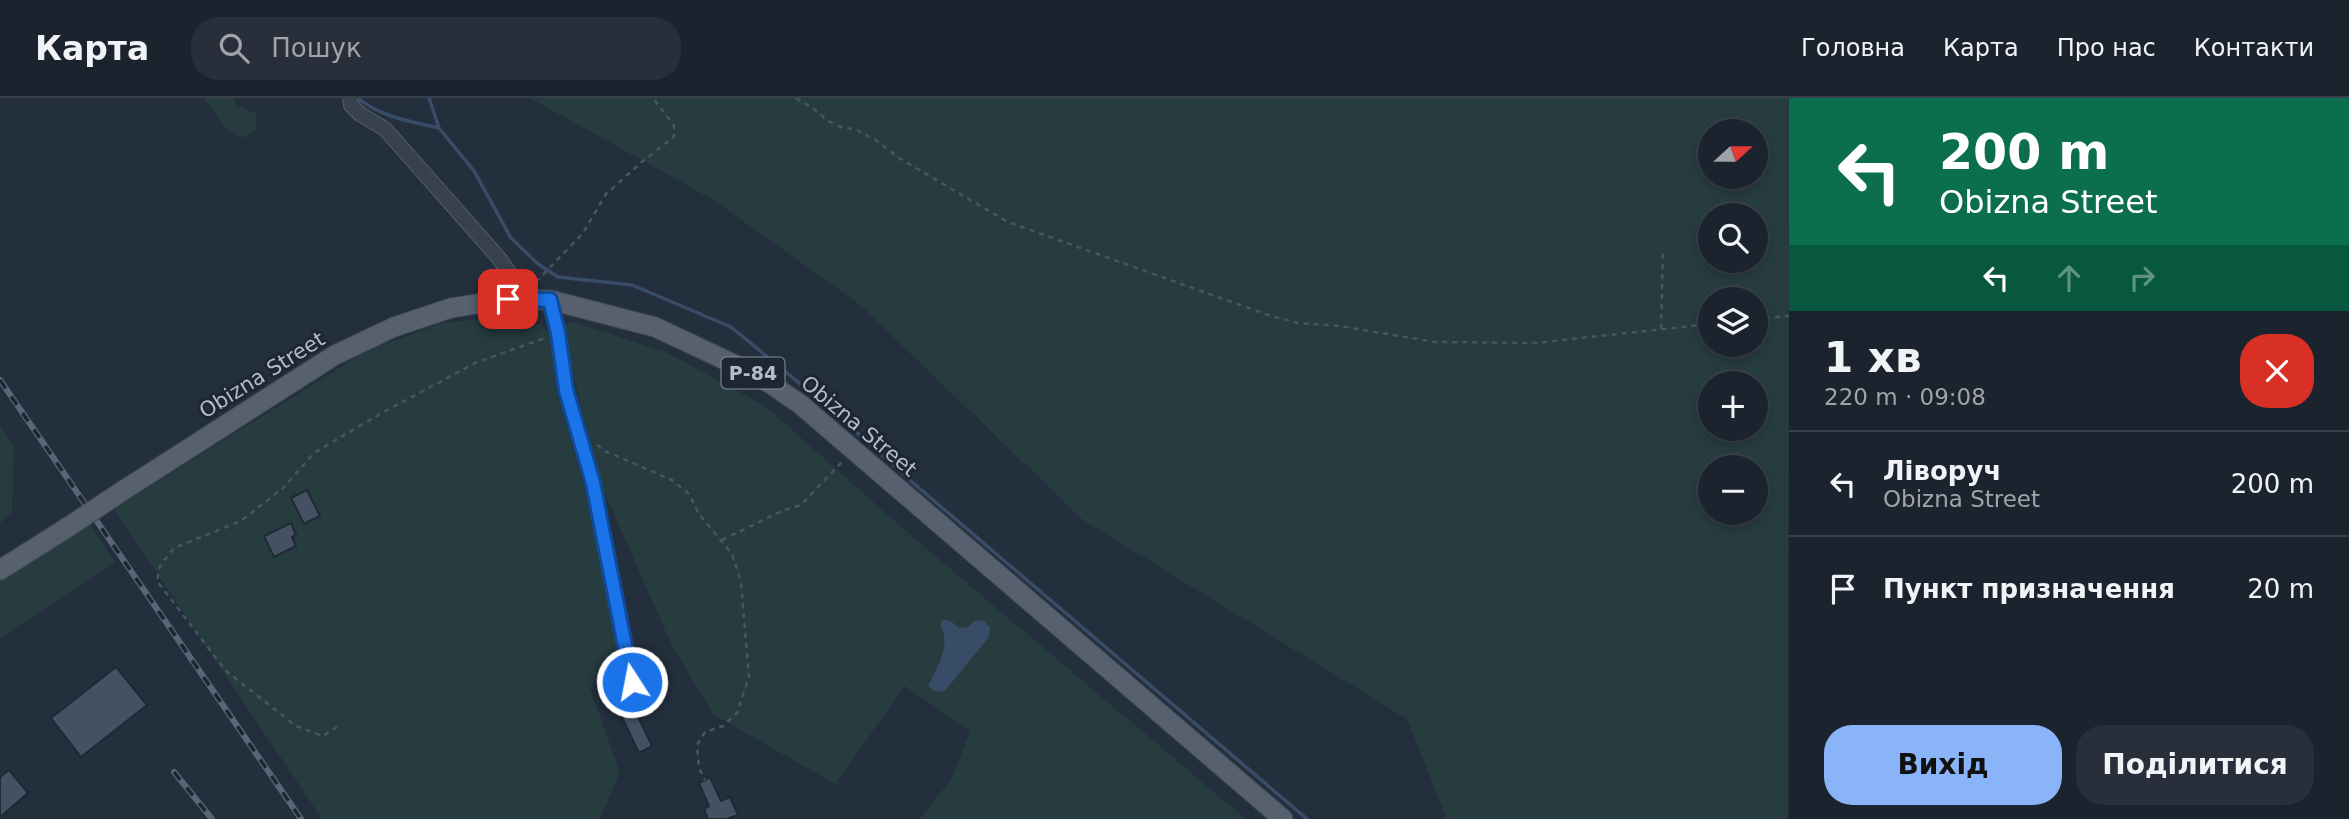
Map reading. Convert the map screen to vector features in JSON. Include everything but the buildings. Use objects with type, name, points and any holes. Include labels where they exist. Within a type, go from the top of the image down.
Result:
[{"type":"main road","name":"Obizna Street","points":[[0,569],[335,355],[394,327],[451,308],[521,299],[550,300],[655,327],[760,376],[800,404],[1283,819]]},
{"type":"lane","points":[[350,98],[351,105],[360,114],[385,129],[498,257],[514,279],[521,299]]},
{"type":"lane","points":[[550,300],[558,333],[566,390],[593,483],[632,682]]},
{"type":"path","points":[[543,274],[583,233],[606,194],[643,160],[674,137],[674,126],[653,98]]},
{"type":"path","points":[[796,98],[828,121],[857,130],[877,141],[899,158],[1008,222],[1271,316],[1298,323],[1340,326],[1435,342],[1535,342],[1698,325]]},
{"type":"path","points":[[1661,329],[1663,249]]},
{"type":"path","points":[[1768,318],[1789,316]]},
{"type":"path","points":[[337,727],[323,736],[296,726],[226,671],[157,581],[160,566],[174,548],[241,521],[284,487],[314,453],[380,414],[475,363],[558,333]]},
{"type":"path","points":[[578,430],[605,451],[672,480],[689,494],[699,514],[732,554],[741,582],[749,677],[737,713],[723,726],[705,732],[697,745],[699,768],[705,780]]},
{"type":"path","points":[[722,540],[783,510],[801,505],[842,462],[835,456]]},
{"type":"green space","points":[[204,98],[235,98],[235,104],[256,114],[256,130],[243,138],[226,128]]},
{"type":"green space","points":[[530,98],[1789,98],[1788,819],[1447,819],[1407,719],[1083,520],[859,304],[712,199]]},
{"type":"green space","points":[[505,316],[540,324],[550,335],[557,393],[591,513],[617,650],[590,689],[620,772],[600,819],[322,819],[114,509],[368,350],[443,323]]},
{"type":"green space","points":[[572,322],[666,352],[765,406],[915,539],[1246,819],[920,819],[952,778],[970,731],[905,686],[835,784],[713,714],[673,648],[602,487],[572,371],[564,324]]},
{"type":"green space","points":[[0,426],[14,447],[12,512],[0,523]]},
{"type":"green space","points":[[89,523],[115,562],[0,638],[0,579]]},
{"type":"water","points":[[943,619],[959,628],[984,620],[990,628],[989,637],[944,692],[935,691],[928,686],[944,648],[940,625]]},
{"type":"waterway","points":[[359,99],[387,115],[439,128],[429,98]]},
{"type":"waterway","points":[[439,128],[474,171],[511,238],[538,264],[558,277],[632,285],[731,327],[826,405],[912,482],[1307,819]]},
{"type":"railway","points":[[0,380],[301,819]]},
{"type":"railway","points":[[174,772],[212,819]]},
{"type":"route","points":[[508,299],[550,300],[558,333],[566,390],[593,483],[632,682]]}]
